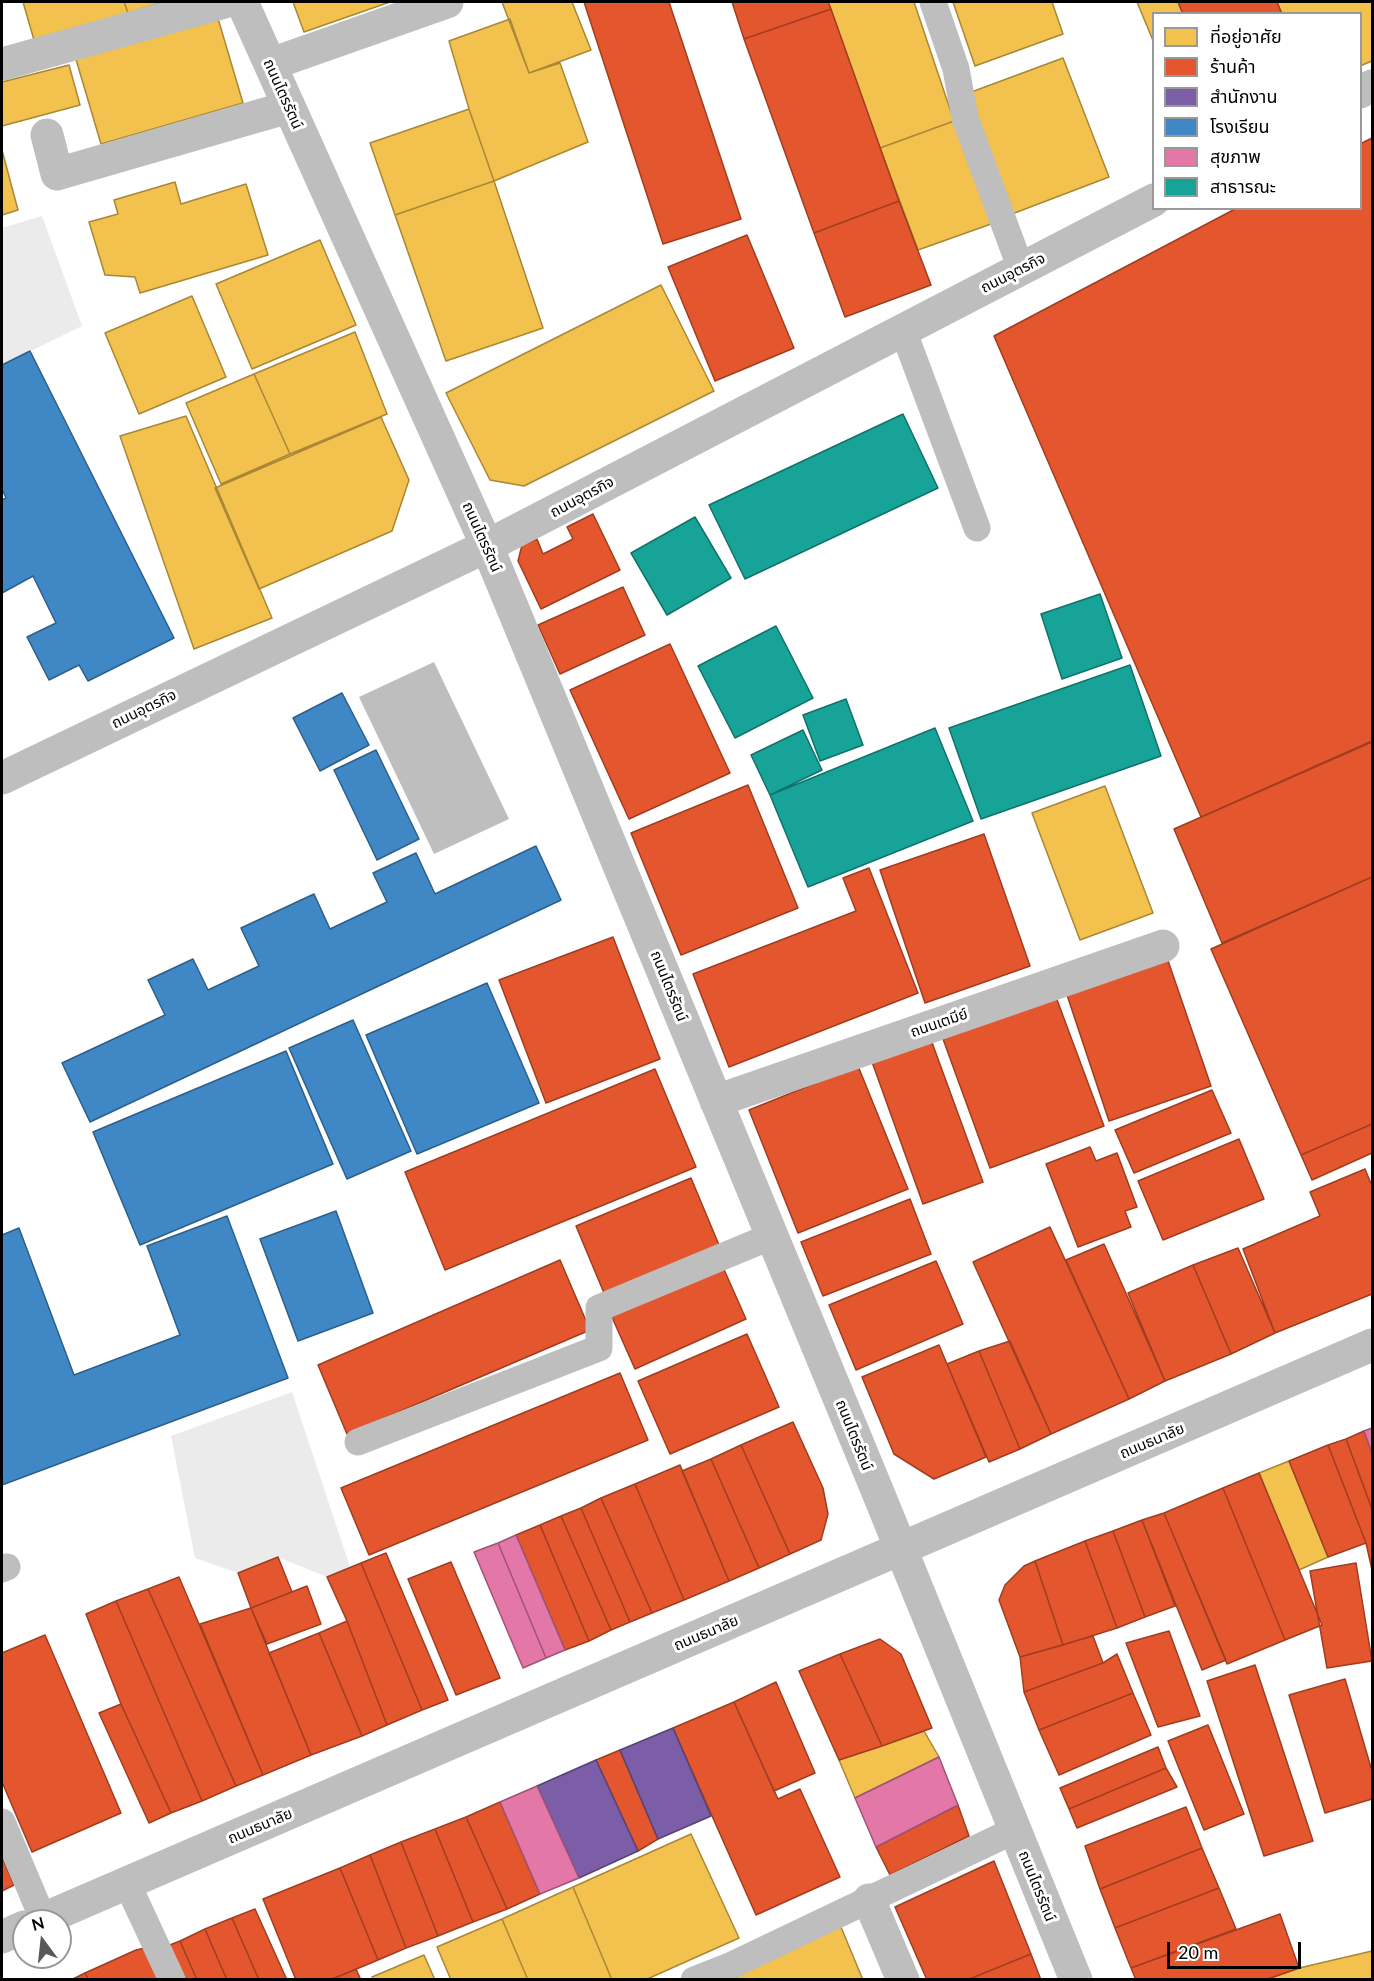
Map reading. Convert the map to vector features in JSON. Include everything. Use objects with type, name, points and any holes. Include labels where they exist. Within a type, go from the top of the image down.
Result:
[{"type":"street","points":[[2,64],[224,2]]},
{"type":"street","name":"ถนนไตรรัตน์","points":[[242,2],[487,546],[1076,1980]]},
{"type":"street","points":[[271,64],[447,2]]},
{"type":"street","points":[[47,135],[57,174],[289,108]]},
{"type":"street","name":"ถนนอุตรกิจ","points":[[2,777],[487,546],[1152,201]]},
{"type":"street","name":"ถนนเตมีย์","points":[[716,1101],[1163,946]]},
{"type":"street","name":"ถนนธนาลัย","points":[[68,1909],[1372,1346]]},
{"type":"street","points":[[869,1900],[903,1980]]},
{"type":"lane","points":[[933,2],[956,69],[965,118],[1021,269]]},
{"type":"lane","points":[[903,330],[977,528]]},
{"type":"lane","points":[[358,1442],[599,1348],[599,1308],[772,1236]]},
{"type":"lane","points":[[2,1822],[31,1909]]},
{"type":"lane","points":[[694,1980],[732,1965],[1015,1830]]},
{"type":"lane","points":[[127,1883],[172,1980]]},
{"type":"shaded area","points":[[42,216],[82,326],[2,365],[2,228]]},
{"type":"shaded area","points":[[434,662],[509,819],[434,854],[359,697]]},
{"type":"shaded area","points":[[292,1392],[350,1567],[327,1577],[278,1557],[238,1573],[195,1558],[171,1436]]},
{"type":"building: ที่อยู่อาศัย","points":[[23,2],[124,2],[128,13],[34,40]]},
{"type":"building: ที่อยู่อาศัย","points":[[124,2],[164,2],[128,13]]},
{"type":"building: ที่อยู่อาศัย","points":[[293,2],[390,2],[304,32]]},
{"type":"building: ที่อยู่อาศัย","points":[[502,2],[572,2],[591,50],[529,73]]},
{"type":"building: ที่อยู่อาศัย","points":[[828,2],[914,2],[954,121],[880,148]]},
{"type":"building: ที่อยู่อาศัย","points":[[953,2],[1052,2],[1063,34],[975,66]]},
{"type":"building: ที่อยู่อาศัย","points":[[1137,2],[1178,2],[1182,12],[1152,12],[1152,38]]},
{"type":"building: ที่อยู่อาศัย","points":[[1277,2],[1372,2],[1372,61],[1362,65],[1362,12],[1281,12]]},
{"type":"building: ที่อยู่อาศัย","points":[[217,15],[243,103],[101,144],[75,56]]},
{"type":"building: ที่อยู่อาศัย","points":[[510,19],[529,73],[560,63],[588,142],[494,181],[449,41]]},
{"type":"building: ที่อยู่อาศัย","points":[[1063,58],[1109,177],[1012,214],[966,94]]},
{"type":"building: ที่อยู่อาศัย","points":[[69,65],[80,105],[2,126],[2,82]]},
{"type":"building: ที่อยู่อาศัย","points":[[469,109],[494,181],[395,215],[370,143]]},
{"type":"building: ที่อยู่อาศัย","points":[[954,121],[991,224],[918,250],[880,148]]},
{"type":"building: ที่อยู่อาศัย","points":[[2,150],[18,210],[2,215]]},
{"type":"building: ที่อยู่อาศัย","points":[[494,181],[543,328],[446,361],[395,215]]},
{"type":"building: ที่อยู่อาศัย","points":[[175,182],[181,204],[246,184],[268,255],[140,293],[135,277],[105,275],[89,222],[118,214],[114,200]]},
{"type":"building: ที่อยู่อาศัย","points":[[320,240],[356,325],[252,369],[216,284]]},
{"type":"building: ที่อยู่อาศัย","points":[[661,285],[714,391],[524,486],[490,480],[446,393]]},
{"type":"building: ที่อยู่อาศัย","points":[[192,296],[226,377],[139,414],[105,333]]},
{"type":"building: ที่อยู่อาศัย","points":[[355,332],[387,414],[290,454],[254,374]]},
{"type":"building: ที่อยู่อาศัย","points":[[254,374],[290,454],[221,484],[186,403]]},
{"type":"building: ที่อยู่อาศัย","points":[[186,416],[272,618],[194,649],[120,436]]},
{"type":"building: ที่อยู่อาศัย","points":[[381,417],[409,480],[392,531],[259,589],[215,488]]},
{"type":"building: ที่อยู่อาศัย","points":[[1105,786],[1153,913],[1080,940],[1032,813]]},
{"type":"building: ที่อยู่อาศัย","points":[[1289,1461],[1328,1557],[1299,1570],[1259,1473]]},
{"type":"building: ที่อยู่อาศัย","points":[[924,1731],[939,1757],[855,1798],[839,1760]]},
{"type":"building: ที่อยู่อาศัย","points":[[691,1834],[739,1938],[645,1980],[612,1980],[573,1887]]},
{"type":"building: ที่อยู่อาศัย","points":[[573,1887],[612,1980],[528,1980],[502,1919]]},
{"type":"building: ที่อยู่อาศัย","points":[[836,1915],[863,1980],[738,1980],[732,1965]]},
{"type":"building: ที่อยู่อาศัย","points":[[502,1919],[528,1980],[451,1980],[437,1947]]},
{"type":"building: ที่อยู่อาศัย","points":[[1372,1951],[1372,1980],[1265,1980],[1299,1968]]},
{"type":"building: ที่อยู่อาศัย","points":[[424,1955],[435,1980],[373,1980],[372,1977]]},
{"type":"building: ร้านค้า","points":[[584,2],[669,2],[741,219],[663,244]]},
{"type":"building: ร้านค้า","points":[[732,2],[828,2],[831,9],[744,39]]},
{"type":"building: ร้านค้า","points":[[1178,2],[1277,2],[1281,12],[1182,12]]},
{"type":"building: ร้านค้า","points":[[831,9],[899,201],[814,233],[744,39]]},
{"type":"building: ร้านค้า","points":[[1372,138],[1372,741],[1201,817],[994,336],[1233,210],[1362,210],[1362,143]]},
{"type":"building: ร้านค้า","points":[[899,201],[931,285],[845,317],[814,233]]},
{"type":"building: ร้านค้า","points":[[747,235],[794,348],[715,381],[668,267]]},
{"type":"building: ร้านค้า","points":[[593,514],[620,570],[541,609],[518,561],[522,545],[537,539],[543,554],[573,539],[567,527]]},
{"type":"building: ร้านค้า","points":[[623,587],[645,635],[560,674],[538,625]]},
{"type":"building: ร้านค้า","points":[[670,644],[730,773],[629,819],[570,690]]},
{"type":"building: ร้านค้า","points":[[1372,742],[1372,877],[1222,943],[1174,829]]},
{"type":"building: ร้านค้า","points":[[748,785],[798,908],[681,955],[631,833]]},
{"type":"building: ร้านค้า","points":[[984,834],[1030,966],[925,1003],[880,870]]},
{"type":"building: ร้านค้า","points":[[869,868],[918,993],[729,1067],[693,974],[856,911],[843,878]]},
{"type":"building: ร้านค้า","points":[[1372,877],[1372,1124],[1301,1155],[1211,949]]},
{"type":"building: ร้านค้า","points":[[613,937],[660,1059],[546,1103],[499,980]]},
{"type":"building: ร้านค้า","points":[[1163,946],[1211,1086],[1109,1121],[1062,980]]},
{"type":"building: ร้านค้า","points":[[1056,997],[1104,1126],[990,1168],[943,1039]]},
{"type":"building: ร้านค้า","points":[[930,1037],[983,1182],[923,1204],[871,1059]]},
{"type":"building: ร้านค้า","points":[[858,1066],[908,1189],[798,1233],[749,1110]]},
{"type":"building: ร้านค้า","points":[[655,1069],[696,1167],[445,1270],[405,1172]]},
{"type":"building: ร้านค้า","points":[[1212,1090],[1231,1133],[1134,1173],[1115,1130]]},
{"type":"building: ร้านค้า","points":[[1372,1124],[1372,1153],[1312,1180],[1301,1155]]},
{"type":"building: ร้านค้า","points":[[1239,1139],[1264,1199],[1163,1240],[1138,1181]]},
{"type":"building: ร้านค้า","points":[[1090,1147],[1096,1161],[1117,1153],[1137,1207],[1125,1211],[1131,1227],[1078,1247],[1046,1164]]},
{"type":"building: ร้านค้า","points":[[1365,1169],[1372,1186],[1372,1294],[1275,1333],[1243,1249],[1320,1216],[1310,1192]]},
{"type":"building: ร้านค้า","points":[[691,1178],[719,1245],[604,1293],[576,1226]]},
{"type":"building: ร้านค้า","points":[[910,1199],[931,1254],[823,1296],[801,1242]]},
{"type":"building: ร้านค้า","points":[[1050,1227],[1129,1399],[1051,1434],[973,1262]]},
{"type":"building: ร้านค้า","points":[[1104,1244],[1165,1381],[1129,1399],[1066,1260]]},
{"type":"building: ร้านค้า","points":[[1238,1248],[1275,1333],[1231,1354],[1193,1265]]},
{"type":"building: ร้านค้า","points":[[560,1260],[590,1330],[347,1434],[318,1365]]},
{"type":"building: ร้านค้า","points":[[936,1261],[963,1324],[856,1370],[829,1305]]},
{"type":"building: ร้านค้า","points":[[722,1265],[746,1319],[635,1369],[611,1315]]},
{"type":"building: ร้านค้า","points":[[1193,1265],[1231,1354],[1165,1381],[1128,1293]]},
{"type":"building: ร้านค้า","points":[[747,1334],[779,1407],[670,1454],[638,1381]]},
{"type":"building: ร้านค้า","points":[[1010,1341],[1051,1434],[1020,1449],[979,1351]]},
{"type":"building: ร้านค้า","points":[[939,1345],[986,1457],[934,1479],[894,1454],[862,1377]]},
{"type":"building: ร้านค้า","points":[[979,1351],[1020,1449],[989,1462],[947,1364]]},
{"type":"building: ร้านค้า","points":[[620,1373],[648,1440],[369,1555],[341,1488]]},
{"type":"building: ร้านค้า","points":[[793,1422],[823,1488],[828,1514],[821,1540],[790,1554],[741,1445]]},
{"type":"building: ร้านค้า","points":[[1364,1431],[1372,1453],[1372,1509],[1346,1439]]},
{"type":"building: ร้านค้า","points":[[1346,1439],[1372,1509],[1372,1570],[1366,1543],[1328,1445]]},
{"type":"building: ร้านค้า","points":[[741,1445],[790,1554],[759,1568],[711,1459]]},
{"type":"building: ร้านค้า","points":[[1328,1445],[1366,1543],[1328,1557],[1289,1461]]},
{"type":"building: ร้านค้า","points":[[711,1459],[759,1568],[729,1581],[682,1471]]},
{"type":"building: ร้านค้า","points":[[680,1465],[729,1581],[684,1600],[635,1484]]},
{"type":"building: ร้านค้า","points":[[1259,1473],[1322,1625],[1285,1640],[1223,1488]]},
{"type":"building: ร้านค้า","points":[[635,1484],[684,1600],[652,1613],[601,1498]]},
{"type":"building: ร้านค้า","points":[[1223,1488],[1285,1640],[1227,1664],[1164,1513]]},
{"type":"building: ร้านค้า","points":[[601,1498],[652,1613],[630,1622],[581,1508]]},
{"type":"building: ร้านค้า","points":[[581,1508],[630,1622],[611,1630],[561,1516]]},
{"type":"building: ร้านค้า","points":[[1164,1513],[1226,1660],[1202,1670],[1142,1520]]},
{"type":"building: ร้านค้า","points":[[561,1516],[611,1630],[589,1641],[540,1525]]},
{"type":"building: ร้านค้า","points":[[1142,1520],[1175,1606],[1145,1617],[1113,1531]]},
{"type":"building: ร้านค้า","points":[[540,1525],[589,1641],[565,1650],[516,1535]]},
{"type":"building: ร้านค้า","points":[[1113,1531],[1145,1617],[1117,1628],[1085,1541]]},
{"type":"building: ร้านค้า","points":[[1085,1541],[1117,1628],[1063,1645],[1035,1561]]},
{"type":"building: ร้านค้า","points":[[386,1553],[448,1700],[422,1710],[361,1563]]},
{"type":"building: ร้านค้า","points":[[278,1557],[292,1592],[251,1608],[238,1573]]},
{"type":"building: ร้านค้า","points":[[1035,1561],[1063,1645],[1020,1657],[999,1600],[1005,1585],[1024,1566]]},
{"type":"building: ร้านค้า","points":[[451,1562],[500,1678],[456,1695],[408,1579]]},
{"type":"building: ร้านค้า","points":[[361,1563],[422,1710],[387,1725],[347,1621],[327,1577]]},
{"type":"building: ร้านค้า","points":[[1356,1563],[1372,1661],[1327,1668],[1310,1571]]},
{"type":"building: ร้านค้า","points":[[179,1577],[263,1775],[236,1786],[148,1589]]},
{"type":"building: ร้านค้า","points":[[307,1586],[321,1624],[267,1644],[251,1608]]},
{"type":"building: ร้านค้า","points":[[148,1589],[236,1786],[202,1801],[116,1601]]},
{"type":"building: ร้านค้า","points":[[116,1601],[202,1801],[171,1813],[121,1704],[86,1614]]},
{"type":"building: ร้านค้า","points":[[251,1608],[311,1755],[263,1775],[200,1624]]},
{"type":"building: ร้านค้า","points":[[347,1621],[387,1725],[362,1736],[319,1633]]},
{"type":"building: ร้านค้า","points":[[1169,1631],[1200,1716],[1158,1727],[1126,1643]]},
{"type":"building: ร้านค้า","points":[[319,1633],[362,1736],[311,1755],[269,1653]]},
{"type":"building: ร้านค้า","points":[[45,1635],[121,1813],[32,1852],[2,1782],[2,1653]]},
{"type":"building: ร้านค้า","points":[[1093,1636],[1103,1663],[1024,1692],[1020,1657]]},
{"type":"building: ร้านค้า","points":[[880,1639],[901,1654],[932,1728],[882,1746],[840,1654]]},
{"type":"building: ร้านค้า","points":[[840,1654],[882,1746],[839,1760],[799,1671]]},
{"type":"building: ร้านค้า","points":[[1117,1654],[1133,1693],[1039,1730],[1024,1692],[1103,1663]]},
{"type":"building: ร้านค้า","points":[[1255,1665],[1313,1841],[1264,1856],[1207,1681]]},
{"type":"building: ร้านค้า","points":[[1345,1679],[1372,1771],[1372,1799],[1325,1813],[1289,1695]]},
{"type":"building: ร้านค้า","points":[[776,1682],[815,1773],[774,1791],[734,1702]]},
{"type":"building: ร้านค้า","points":[[1133,1693],[1151,1735],[1059,1775],[1039,1730]]},
{"type":"building: ร้านค้า","points":[[734,1702],[778,1799],[800,1789],[840,1877],[756,1915],[673,1728]]},
{"type":"building: ร้านค้า","points":[[121,1704],[171,1813],[149,1823],[99,1713]]},
{"type":"building: ร้านค้า","points":[[1208,1725],[1244,1814],[1204,1830],[1168,1741]]},
{"type":"building: ร้านค้า","points":[[1158,1747],[1166,1768],[1069,1809],[1060,1788]]},
{"type":"building: ร้านค้า","points":[[620,1750],[658,1839],[638,1851],[596,1760]]},
{"type":"building: ร้านค้า","points":[[1166,1768],[1177,1787],[1077,1828],[1069,1809]]},
{"type":"building: ร้านค้า","points":[[500,1802],[540,1894],[507,1909],[466,1817]]},
{"type":"building: ร้านค้า","points":[[958,1805],[969,1836],[890,1875],[876,1847]]},
{"type":"building: ร้านค้า","points":[[1186,1807],[1202,1848],[1100,1889],[1085,1846]]},
{"type":"building: ร้านค้า","points":[[466,1817],[507,1909],[473,1922],[435,1829]]},
{"type":"building: ร้านค้า","points":[[435,1829],[473,1922],[438,1936],[401,1842]]},
{"type":"building: ร้านค้า","points":[[401,1842],[438,1936],[406,1948],[370,1855]]},
{"type":"building: ร้านค้า","points":[[1202,1848],[1219,1888],[1115,1928],[1100,1889]]},
{"type":"building: ร้านค้า","points":[[370,1855],[406,1948],[378,1960],[340,1868]]},
{"type":"building: ร้านค้า","points":[[2,1857],[14,1885],[2,1891]]},
{"type":"building: ร้านค้า","points":[[994,1861],[1031,1954],[967,1980],[927,1980],[895,1907]]},
{"type":"building: ร้านค้า","points":[[340,1868],[378,1960],[330,1980],[296,1980],[263,1899]]},
{"type":"building: ร้านค้า","points":[[1219,1888],[1236,1929],[1131,1968],[1115,1928]]},
{"type":"building: ร้านค้า","points":[[255,1909],[287,1980],[259,1980],[232,1918]]},
{"type":"building: ร้านค้า","points":[[1280,1914],[1299,1968],[1265,1980],[1136,1980],[1131,1968]]},
{"type":"building: ร้านค้า","points":[[232,1918],[259,1980],[227,1980],[205,1929]]},
{"type":"building: ร้านค้า","points":[[205,1929],[227,1980],[197,1980],[180,1941]]},
{"type":"building: ร้านค้า","points":[[180,1941],[197,1980],[175,1980],[162,1948]]},
{"type":"building: ร้านค้า","points":[[145,1948],[170,1980],[89,1980],[85,1973],[136,1950]]},
{"type":"building: ร้านค้า","points":[[1031,1954],[1041,1980],[967,1980]]},
{"type":"building: ร้านค้า","points":[[356,1969],[361,1980],[330,1980]]},
{"type":"building: ร้านค้า","points":[[85,1973],[89,1980],[71,1980]]},
{"type":"building: สำนักงาน","points":[[673,1728],[711,1816],[658,1839],[620,1750]]},
{"type":"building: สำนักงาน","points":[[596,1760],[638,1851],[579,1878],[537,1786]]},
{"type":"building: โรงเรียน","points":[[30,351],[174,638],[88,681],[79,665],[49,680],[27,637],[56,623],[33,576],[2,593],[2,500],[6,498],[2,489],[2,365]]},
{"type":"building: โรงเรียน","points":[[342,693],[369,745],[320,771],[293,718]]},
{"type":"building: โรงเรียน","points":[[376,750],[419,839],[377,860],[334,770]]},
{"type":"building: โรงเรียน","points":[[536,846],[561,900],[90,1122],[62,1063],[165,1015],[148,980],[193,959],[208,990],[259,966],[241,928],[314,894],[330,929],[387,902],[373,873],[416,853],[435,894]]},
{"type":"building: โรงเรียน","points":[[487,983],[539,1103],[417,1154],[366,1035]]},
{"type":"building: โรงเรียน","points":[[353,1020],[411,1151],[347,1179],[289,1048]]},
{"type":"building: โรงเรียน","points":[[286,1051],[333,1164],[140,1245],[93,1132]]},
{"type":"building: โรงเรียน","points":[[336,1211],[373,1313],[298,1341],[260,1239]]},
{"type":"building: โรงเรียน","points":[[227,1216],[288,1378],[2,1485],[2,1235],[19,1228],[74,1375],[180,1335],[147,1246]]},
{"type":"building: สุขภาพ","points":[[1372,1428],[1372,1453],[1364,1431]]},
{"type":"building: สุขภาพ","points":[[516,1535],[565,1650],[546,1658],[498,1543]]},
{"type":"building: สุขภาพ","points":[[498,1543],[546,1658],[523,1668],[474,1552]]},
{"type":"building: สุขภาพ","points":[[939,1757],[958,1805],[876,1847],[855,1798]]},
{"type":"building: สุขภาพ","points":[[537,1786],[579,1878],[540,1894],[500,1802]]},
{"type":"building: สาธารณะ","points":[[903,414],[938,488],[745,579],[709,505]]},
{"type":"building: สาธารณะ","points":[[695,517],[731,578],[667,615],[631,553]]},
{"type":"building: สาธารณะ","points":[[1100,594],[1122,658],[1062,679],[1041,614]]},
{"type":"building: สาธารณะ","points":[[776,626],[813,698],[735,738],[698,666]]},
{"type":"building: สาธารณะ","points":[[1130,665],[1161,756],[981,819],[949,728]]},
{"type":"building: สาธารณะ","points":[[846,699],[863,745],[820,761],[803,715]]},
{"type":"building: สาธารณะ","points":[[935,728],[973,821],[808,887],[770,795]]},
{"type":"building: สาธารณะ","points":[[803,730],[822,770],[770,795],[751,755]]}]
